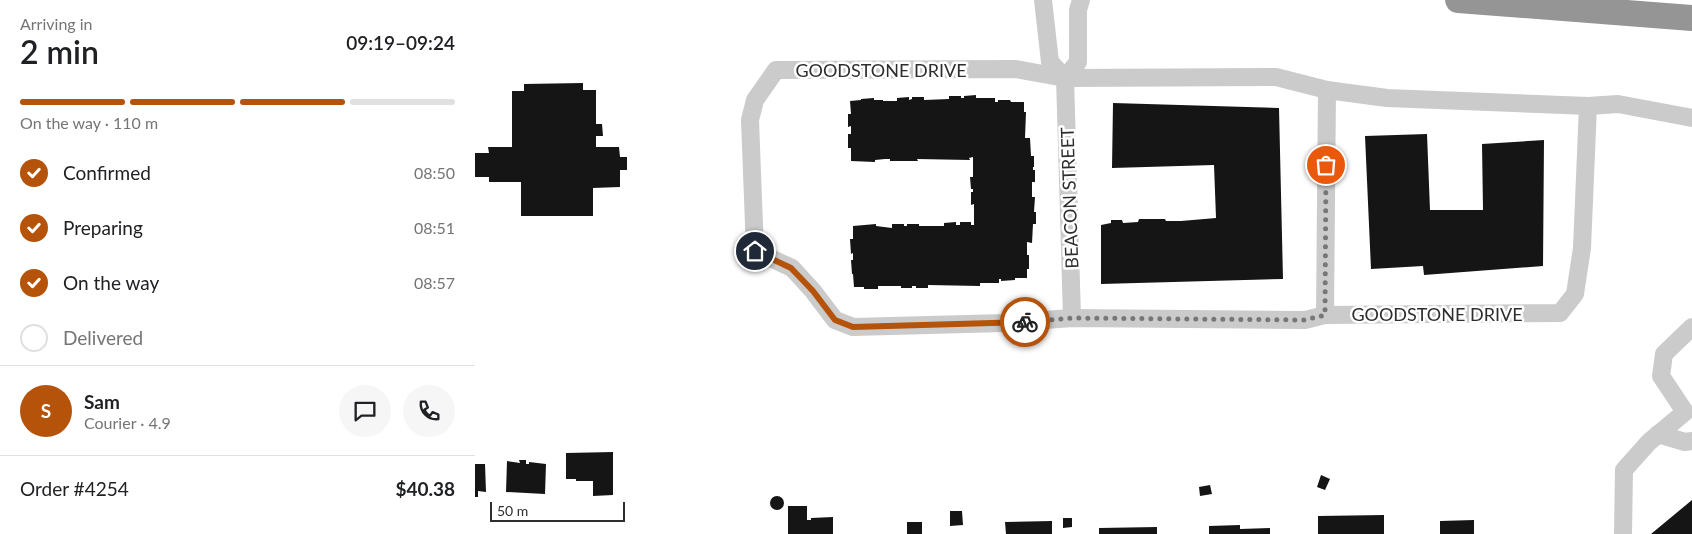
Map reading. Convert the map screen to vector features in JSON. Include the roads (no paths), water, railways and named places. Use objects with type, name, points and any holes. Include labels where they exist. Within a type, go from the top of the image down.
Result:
[{"type":"highway","points":[[1458,0],[1692,18]]},
{"type":"street","points":[[1043,0],[1051,62],[1065,78],[1078,62],[1078,10],[1081,0]]},
{"type":"street","name":"GOODSTONE DRIVE","points":[[1588,106],[1582,248],[1575,294],[1560,313],[1325,315],[1305,320],[1072,318],[1004,323],[853,327],[835,320],[813,291],[791,268],[755,251],[750,120],[755,100],[776,70],[1016,69],[1065,78],[1276,77],[1327,90],[1387,98],[1588,106],[1618,104],[1692,118]]},
{"type":"street","name":"BEACON STREET","points":[[1065,78],[1072,318]]},
{"type":"street","points":[[1325,315],[1327,90]]},
{"type":"street","points":[[1623,534],[1624,470],[1649,442],[1689,409],[1661,376],[1664,354],[1692,327]]},
{"type":"street","points":[[1658,434],[1685,442],[1692,441]]}]
